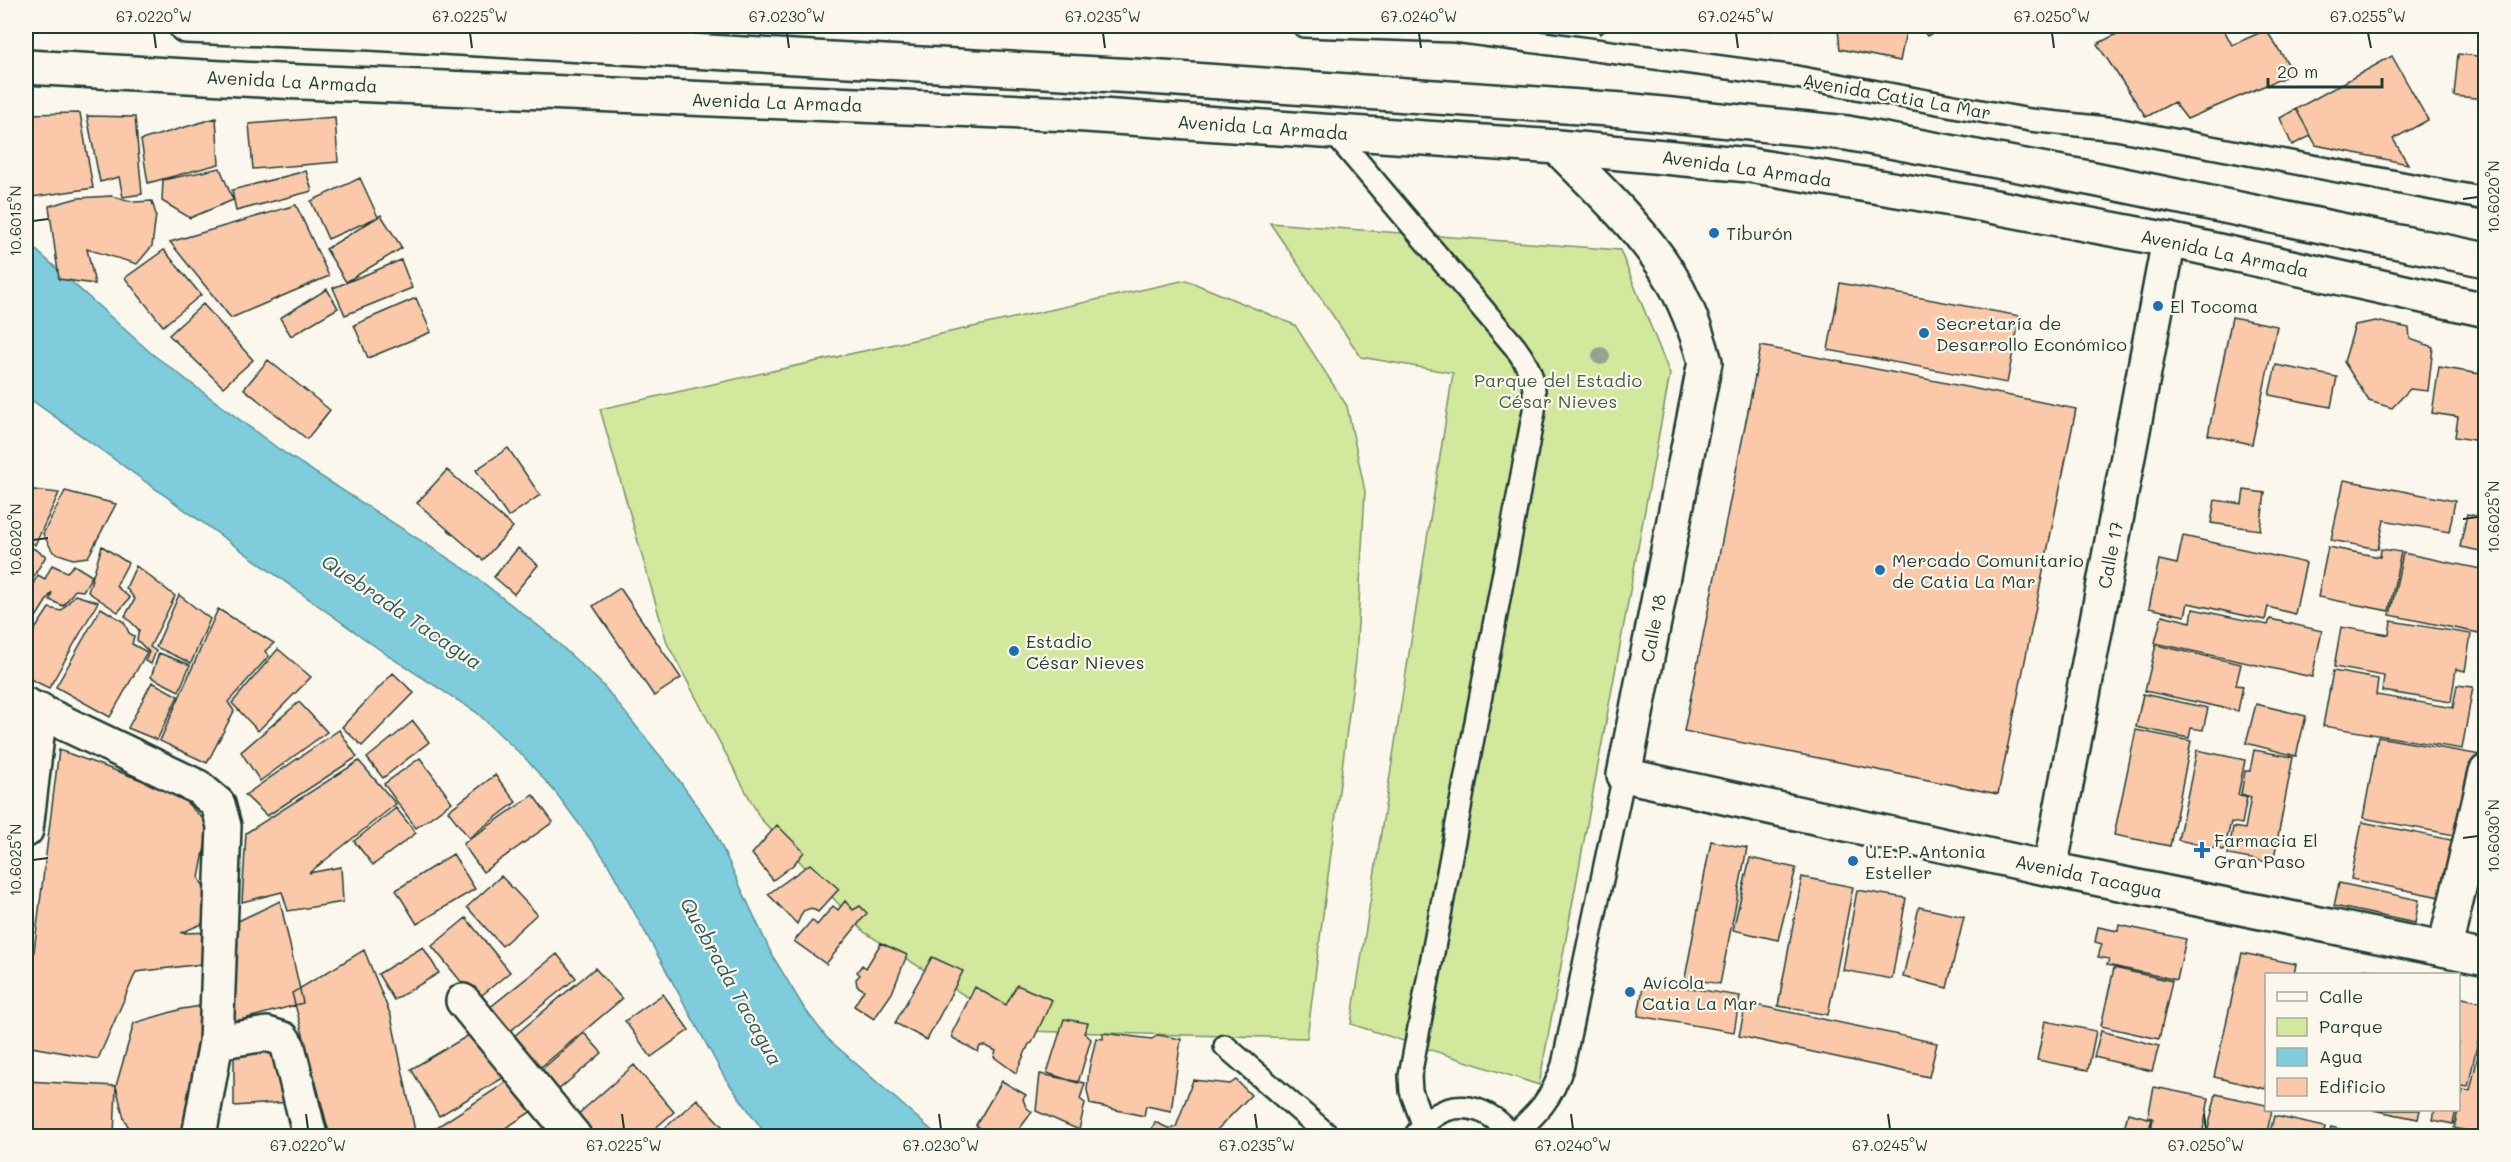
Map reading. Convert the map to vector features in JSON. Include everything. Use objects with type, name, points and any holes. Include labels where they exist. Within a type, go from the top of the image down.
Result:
[{"type":"main road","points":[[186,26],[280,30],[375,29],[1146,76],[1623,110],[1847,133],[2094,178],[2486,260]]},
{"type":"main road","name":"Avenida La Armada","points":[[26,67],[278,81],[1071,114],[1557,147],[1749,165],[1969,202],[2169,240],[2486,310]]},
{"type":"main road","name":"Calle 18","points":[[1557,147],[1625,217],[1659,258],[1695,327],[1705,362],[1624,776]]},
{"type":"main road","name":"Calle 17","points":[[2050,869],[2169,240]]},
{"type":"main road","points":[[26,830],[33,707],[198,787],[218,804],[224,826],[216,1042],[200,1137]]},
{"type":"main road","points":[[2445,948],[2486,771]]},
{"type":"main road","name":"Avenida Tacagua","points":[[1624,776],[2050,869],[2486,958]]},
{"type":"main road","points":[[463,1001],[574,1137]]},
{"type":"main road","points":[[216,1042],[267,1034],[283,1039],[288,1047],[310,1137]]},
{"type":"lane","name":"Avenida Catia La Mar","points":[[1304,26],[1455,31],[1796,77],[2030,120],[2116,129],[2486,200]]},
{"type":"lane","points":[[1332,132],[1515,347],[1528,364],[1536,389],[1532,423],[1410,1076],[1419,1130]]},
{"type":"lane","name":"Calle 18","points":[[1512,1137],[1546,1104],[1556,1087],[1563,1065],[1624,776]]},
{"type":"lane","points":[[1225,1046],[1329,1137]]},
{"type":"lane","points":[[1419,1130],[1436,1114],[1452,1108],[1470,1107],[1487,1113],[1501,1123],[1512,1137]]},
{"type":"green space","name":"Parque del Estadio César Nieves","points":[[1270,223],[1620,250],[1670,374],[1539,1085],[1351,1024],[1453,373],[1361,357]]},
{"type":"green space","name":"Estadio César Nieves","points":[[1186,280],[1295,325],[1347,406],[1365,491],[1356,660],[1307,1038],[1021,1031],[864,932],[760,818],[667,643],[600,409]]},
{"type":"water","name":"Quebrada Tacagua","points":[[26,241],[151,353],[280,450],[468,571],[545,631],[602,684],[674,773],[714,830],[772,955],[804,1008],[827,1038],[938,1136],[767,1136],[725,1078],[605,859],[556,793],[525,758],[476,712],[390,657],[26,396]]},
{"type":"building","points":[[1595,26],[1613,26],[1600,34]]},
{"type":"building","points":[[1767,26],[1781,26],[1771,31]]},
{"type":"building","points":[[1846,26],[1907,26],[1900,61],[1840,49],[1838,29]]},
{"type":"building","points":[[1920,26],[1945,26],[1927,36]]},
{"type":"building","points":[[2132,26],[2222,26],[2232,45],[2266,30],[2294,73],[2187,119],[2174,102],[2146,117],[2097,44]]},
{"type":"building","points":[[2458,54],[2486,57],[2486,99],[2454,96]]},
{"type":"building","points":[[2392,56],[2428,120],[2393,139],[2408,164],[2316,145],[2296,109]]},
{"type":"building","points":[[2296,109],[2311,136],[2292,145],[2280,118]]},
{"type":"building","points":[[80,113],[93,188],[26,198],[26,114]]},
{"type":"building","points":[[87,116],[135,117],[142,194],[123,197],[119,177],[100,182]]},
{"type":"building","points":[[335,117],[338,162],[253,169],[249,124]]},
{"type":"building","points":[[2486,117],[2486,158],[2482,158]]},
{"type":"building","points":[[216,118],[219,164],[148,183],[141,140]]},
{"type":"building","points":[[220,168],[233,200],[190,218],[162,201],[163,180]]},
{"type":"building","points":[[306,171],[312,191],[236,211],[232,190]]},
{"type":"building","points":[[360,178],[378,217],[328,239],[311,201]]},
{"type":"building","points":[[111,196],[135,202],[152,201],[156,215],[152,246],[137,264],[87,249],[95,284],[59,279],[49,206],[78,198]]},
{"type":"building","points":[[296,205],[329,276],[231,318],[170,242]]},
{"type":"building","points":[[381,215],[402,248],[346,282],[326,249]]},
{"type":"building","points":[[164,250],[201,295],[163,326],[125,278]]},
{"type":"building","points":[[401,260],[412,288],[345,315],[333,288]]},
{"type":"building","name":"Secretaría de Desarrollo Económico","points":[[1840,283],[2020,316],[2007,383],[1828,350]]},
{"type":"building","points":[[327,289],[338,308],[291,336],[280,318]]},
{"type":"building","points":[[416,298],[431,332],[368,358],[354,325]]},
{"type":"building","points":[[203,304],[253,360],[223,387],[169,335]]},
{"type":"building","points":[[2232,317],[2277,326],[2252,444],[2208,435]]},
{"type":"building","points":[[2376,321],[2409,328],[2410,339],[2433,347],[2428,391],[2410,389],[2392,408],[2369,401],[2344,362],[2355,325]]},
{"type":"building","name":"Mercado Comunitario de Catia La Mar","points":[[1761,346],[2076,409],[1998,794],[1684,731]]},
{"type":"building","points":[[268,360],[330,410],[307,439],[244,389]]},
{"type":"building","points":[[2276,365],[2337,377],[2331,407],[2269,395]]},
{"type":"building","points":[[2439,367],[2486,375],[2486,442],[2455,437],[2458,417],[2432,413]]},
{"type":"building","points":[[508,448],[540,495],[508,517],[476,470]]},
{"type":"building","points":[[447,470],[513,527],[483,560],[417,503]]},
{"type":"building","points":[[2344,480],[2455,501],[2449,532],[2384,520],[2378,549],[2331,540]]},
{"type":"building","points":[[26,489],[59,493],[35,545],[26,539]]},
{"type":"building","points":[[2244,490],[2265,493],[2260,530],[2211,523],[2215,500],[2242,504]]},
{"type":"building","points":[[65,491],[116,504],[88,557],[73,559],[53,552],[43,534]]},
{"type":"building","points":[[2467,514],[2486,518],[2486,552],[2460,547]]},
{"type":"building","points":[[2183,536],[2306,563],[2295,614],[2268,607],[2265,620],[2188,603],[2185,616],[2149,608],[2159,560],[2177,564]]},
{"type":"building","points":[[26,544],[46,556],[26,589]]},
{"type":"building","points":[[102,546],[128,563],[116,586],[130,598],[118,612],[88,592]]},
{"type":"building","points":[[2328,547],[2380,557],[2381,549],[2401,552],[2389,611],[2318,597]]},
{"type":"building","points":[[518,548],[538,565],[514,594],[494,577]]},
{"type":"building","points":[[2403,553],[2486,570],[2486,620],[2481,619],[2479,633],[2390,615]]},
{"type":"building","points":[[52,565],[67,572],[74,565],[92,576],[83,591],[75,590],[63,606],[50,600],[52,592],[26,633],[26,596],[38,575],[45,579]]},
{"type":"building","points":[[136,566],[175,596],[150,647],[156,651],[151,664],[145,661],[149,652],[137,640],[139,630],[125,616],[135,599],[126,588]]},
{"type":"building","points":[[620,588],[681,678],[654,696],[593,606]]},
{"type":"building","points":[[75,595],[98,602],[49,688],[26,677],[26,643],[49,608],[61,611]]},
{"type":"building","points":[[179,595],[210,619],[191,663],[156,647]]},
{"type":"building","points":[[101,608],[124,622],[129,633],[134,636],[132,644],[147,652],[110,717],[56,687]]},
{"type":"building","points":[[218,609],[274,643],[265,651],[269,656],[228,702],[234,711],[207,763],[160,741]]},
{"type":"building","points":[[2193,609],[2268,625],[2270,619],[2322,631],[2312,677],[2155,643],[2162,615],[2191,622]]},
{"type":"building","points":[[2391,621],[2471,634],[2465,671],[2456,669],[2451,702],[2382,691],[2384,676],[2334,667],[2341,627],[2389,635]]},
{"type":"building","points":[[2156,645],[2241,664],[2236,685],[2243,686],[2238,711],[2145,691]]},
{"type":"building","points":[[278,649],[311,677],[258,731],[232,703]]},
{"type":"building","points":[[159,653],[190,665],[179,691],[151,677]]},
{"type":"building","points":[[2333,671],[2378,679],[2376,695],[2453,708],[2457,685],[2473,687],[2462,749],[2323,726]]},
{"type":"building","points":[[393,673],[414,693],[362,746],[342,727]]},
{"type":"building","points":[[152,682],[178,696],[157,740],[128,728]]},
{"type":"building","points":[[2143,694],[2208,708],[2203,730],[2191,728],[2189,738],[2136,727]]},
{"type":"building","points":[[299,702],[327,732],[260,781],[241,752]]},
{"type":"building","points":[[2256,704],[2306,716],[2296,756],[2246,743]]},
{"type":"building","points":[[413,721],[429,742],[383,778],[367,758]]},
{"type":"building","points":[[339,730],[357,757],[267,816],[245,795]]},
{"type":"building","points":[[2136,730],[2191,741],[2170,846],[2114,835]]},
{"type":"building","points":[[2378,737],[2481,755],[2465,837],[2363,818]]},
{"type":"building","points":[[59,750],[177,793],[209,825],[199,878],[220,916],[181,933],[220,932],[219,962],[136,972],[98,1059],[26,1046],[26,1015]]},
{"type":"building","points":[[2197,750],[2245,760],[2238,795],[2247,797],[2242,824],[2231,822],[2224,850],[2178,840]]},
{"type":"building","points":[[2254,750],[2293,757],[2273,863],[2228,855],[2233,827],[2245,829],[2251,797],[2241,794],[2245,771],[2250,771]]},
{"type":"building","points":[[420,758],[452,802],[416,828],[384,784]]},
{"type":"building","points":[[359,761],[396,804],[309,873],[341,867],[343,902],[288,911],[282,892],[242,902],[246,833]]},
{"type":"building","points":[[495,775],[516,802],[469,838],[448,811]]},
{"type":"building","points":[[533,795],[553,822],[483,872],[463,844]]},
{"type":"building","points":[[396,808],[416,833],[373,865],[354,841]]},
{"type":"building","points":[[2362,822],[2456,841],[2445,898],[2351,879]]},
{"type":"building","points":[[777,825],[804,852],[793,865],[773,880],[752,854]]},
{"type":"building","points":[[1711,841],[1747,848],[1720,984],[1685,978]]},
{"type":"building","points":[[453,854],[475,889],[417,924],[396,890]]},
{"type":"building","points":[[1750,858],[1796,868],[1778,940],[1733,930]]},
{"type":"building","points":[[810,864],[839,889],[818,912],[811,908],[803,911],[797,924],[768,894]]},
{"type":"building","points":[[501,876],[537,914],[502,946],[467,907]]},
{"type":"building","points":[[1802,877],[1853,887],[1828,1015],[1778,1006]]},
{"type":"building","points":[[2339,883],[2419,900],[2415,923],[2334,906]]},
{"type":"building","points":[[1857,890],[1906,898],[1892,979],[1843,970]]},
{"type":"building","points":[[280,901],[303,1003],[233,1022],[232,924]]},
{"type":"building","points":[[845,901],[853,910],[860,906],[867,913],[826,964],[794,941],[812,920],[817,925],[833,906],[838,910]]},
{"type":"building","points":[[1919,907],[1964,917],[1947,988],[1903,977]]},
{"type":"building","points":[[466,918],[510,972],[476,1000],[432,946]]},
{"type":"building","points":[[2119,925],[2186,939],[2177,980],[2107,965],[2109,959],[2098,957],[2102,944],[2095,942],[2098,927],[2118,931]]},
{"type":"building","points":[[881,943],[907,955],[892,993],[874,1019],[854,1006],[864,990],[857,986],[856,979],[860,975],[857,972],[862,965],[866,968]]},
{"type":"building","points":[[423,947],[439,973],[394,1000],[378,974]]},
{"type":"building","points":[[364,950],[391,1016],[416,1136],[330,1136],[292,993]]},
{"type":"building","points":[[2242,953],[2296,964],[2294,973],[2265,973],[2265,1089],[2214,1077]]},
{"type":"building","points":[[557,954],[576,978],[504,1036],[484,1012]]},
{"type":"building","points":[[932,957],[963,971],[927,1040],[895,1023]]},
{"type":"building","points":[[595,968],[622,999],[534,1073],[507,1042]]},
{"type":"building","points":[[2114,968],[2172,981],[2159,1039],[2101,1026]]},
{"type":"building","points":[[2365,969],[2384,973],[2363,973]]},
{"type":"building","points":[[1644,981],[1740,996],[1734,1032],[1638,1016]]},
{"type":"building","points":[[1017,985],[1052,1000],[1016,1073],[994,1057],[996,1051],[980,1046],[978,1052],[953,1038],[952,1033],[975,987],[1006,1005]]},
{"type":"building","points":[[663,994],[689,1030],[651,1057],[625,1021]]},
{"type":"building","points":[[2460,997],[2486,1003],[2486,1037],[2479,1036],[2468,1087],[2461,1086],[2460,1090]]},
{"type":"building","points":[[1746,1003],[1937,1043],[1929,1077],[1739,1036]]},
{"type":"building","points":[[208,1005],[199,1136],[131,1136],[133,1135],[124,1119],[116,1086],[134,1023],[182,1009]]},
{"type":"building","points":[[1064,1019],[1088,1023],[1084,1033],[1091,1039],[1078,1083],[1047,1073]]},
{"type":"building","points":[[2045,1021],[2096,1031],[2088,1070],[2037,1060]]},
{"type":"building","points":[[481,1028],[513,1072],[439,1116],[411,1069]]},
{"type":"building","points":[[2101,1031],[2159,1046],[2152,1071],[2094,1057]]},
{"type":"building","points":[[584,1033],[602,1053],[557,1091],[540,1071]]},
{"type":"building","points":[[1103,1033],[1152,1039],[1158,1035],[1181,1039],[1171,1111],[1146,1106],[1144,1116],[1090,1104],[1087,1090],[1089,1069],[1096,1038],[1103,1039]]},
{"type":"building","points":[[2481,1042],[2486,1043],[2486,1135],[2454,1128],[2458,1111],[2460,1111],[2463,1090],[2470,1091]]},
{"type":"building","points":[[301,1045],[305,1101],[234,1106],[234,1051]]},
{"type":"building","points":[[634,1065],[674,1112],[646,1136],[595,1136],[577,1115]]},
{"type":"building","points":[[519,1074],[540,1106],[493,1136],[423,1136]]},
{"type":"building","points":[[1040,1074],[1085,1083],[1080,1099],[1085,1103],[1079,1130],[1036,1111]]},
{"type":"building","points":[[1193,1080],[1230,1084],[1236,1080],[1251,1095],[1211,1136],[1149,1136],[1155,1122],[1170,1129],[1176,1127]]},
{"type":"building","points":[[26,1081],[116,1086],[114,1136],[26,1136]]},
{"type":"building","points":[[1002,1081],[1026,1095],[1023,1099],[1026,1107],[1032,1112],[1014,1136],[987,1136],[976,1130],[978,1127],[976,1125]]},
{"type":"building","points":[[2154,1087],[2209,1098],[2202,1136],[2150,1136],[2153,1118],[2148,1117]]},
{"type":"building","points":[[2216,1094],[2265,1105],[2265,1111],[2272,1111],[2266,1136],[2221,1136],[2207,1133]]},
{"type":"building","points":[[697,1099],[731,1136],[656,1136]]},
{"type":"building","points":[[2378,1111],[2420,1111],[2418,1119]]},
{"type":"building","points":[[2435,1111],[2456,1111],[2453,1124],[2433,1120]]},
{"type":"building","points":[[2128,1113],[2152,1119],[2147,1136],[2100,1136],[2102,1128],[2123,1133]]},
{"type":"building","points":[[2274,1116],[2325,1127],[2323,1136],[2269,1136]]},
{"type":"building","points":[[2331,1127],[2368,1136],[2329,1136]]},
{"type":"place","name":"Tiburón","points":[[1714,233]]},
{"type":"place","name":"El Tocoma","points":[[2158,306]]},
{"type":"place","name":"Secretaría de Desarrollo Económico","points":[[1924,333]]},
{"type":"place","name":"Mercado Comunitario de Catia La Mar","points":[[1880,570]]},
{"type":"place","name":"Estadio César Nieves","points":[[1014,651]]},
{"type":"place","name":"Farmacia El Gran Paso","points":[[2202,850]]},
{"type":"place","name":"U.E.P. Antonia Esteller","points":[[1853,861]]},
{"type":"place","name":"Avícola Catia La Mar","points":[[1630,992]]}]
